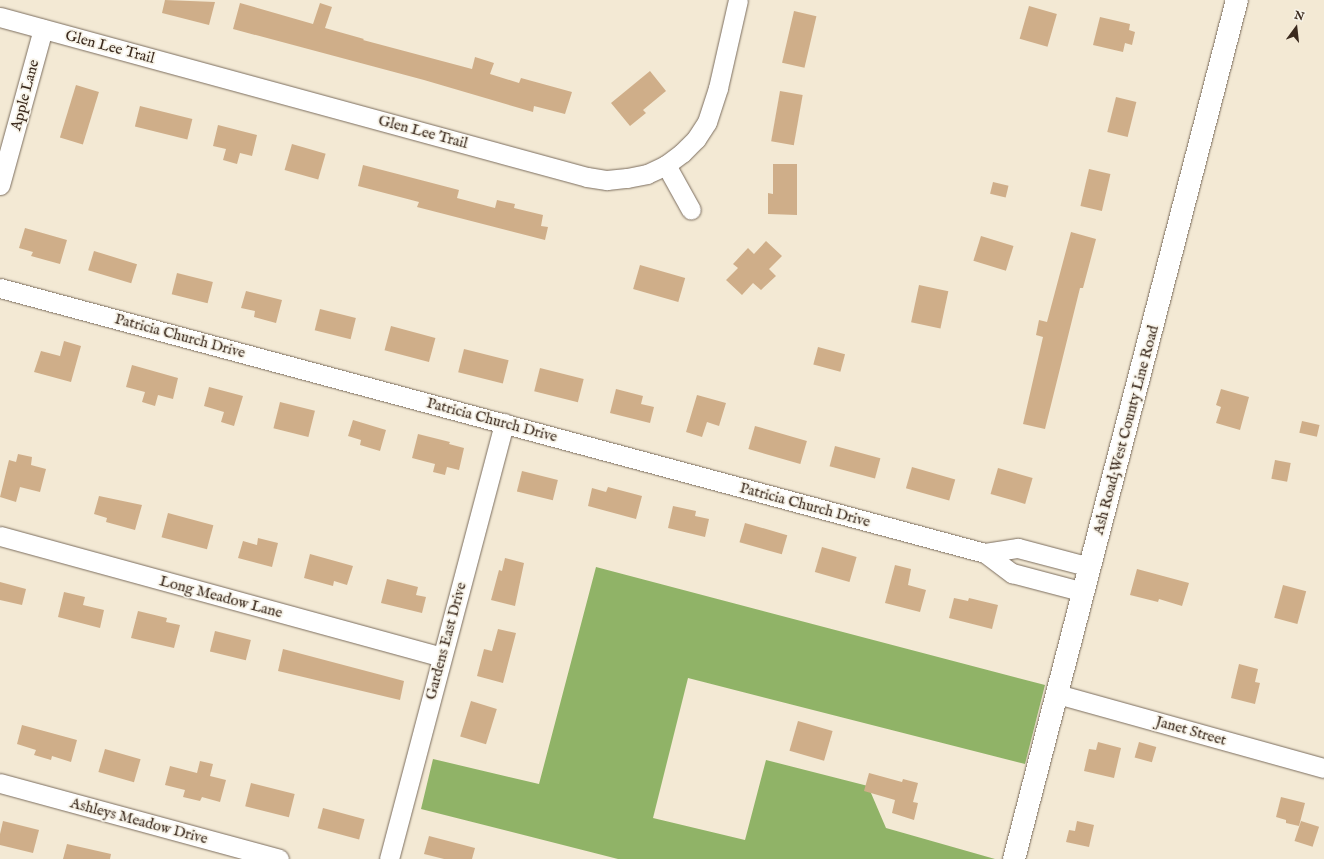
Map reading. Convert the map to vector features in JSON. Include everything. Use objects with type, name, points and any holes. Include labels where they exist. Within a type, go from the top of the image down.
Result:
[{"type":"main road","name":"Ash Road;West County Line Road","points":[[1014,859],[1237,0]]},
{"type":"street","name":"Glen Lee Trail","points":[[0,17],[586,177],[607,180],[646,174],[666,165],[682,153],[696,139],[707,122],[718,88],[738,0]]},
{"type":"street","name":"Apple Lane","points":[[0,185],[43,29]]},
{"type":"street","points":[[666,165],[691,210]]},
{"type":"street","name":"Patricia Church Drive","points":[[0,288],[985,553],[1012,573],[1084,592]]},
{"type":"street","name":"Gardens East Drive","points":[[389,859],[504,423]]},
{"type":"street","name":"Long Meadow Lane","points":[[0,536],[442,657]]},
{"type":"street","name":"Patricia Church Drive","points":[[985,553],[1018,548],[1090,567]]},
{"type":"street","name":"Janet Street","points":[[1057,694],[1324,768]]},
{"type":"street","name":"Ashleys Meadow Drive","points":[[0,784],[278,859]]},
{"type":"green space","points":[[596,567],[1045,685],[1025,764],[688,678],[653,818],[745,840],[766,760],[868,786],[886,828],[995,859],[618,859],[421,809],[433,759],[539,784]]},
{"type":"building","points":[[165,0],[215,2],[209,25],[162,13]]},
{"type":"building","points":[[240,3],[313,24],[320,3],[332,7],[325,28],[364,39],[363,40],[472,69],[475,57],[494,63],[490,74],[519,83],[521,78],[572,92],[565,114],[534,106],[533,112],[424,80],[233,29]]},
{"type":"building","points":[[1029,6],[1057,14],[1048,47],[1020,39]]},
{"type":"building","points":[[794,11],[816,16],[804,68],[782,63]]},
{"type":"building","points":[[1100,17],[1130,24],[1129,30],[1135,32],[1132,45],[1125,43],[1123,52],[1093,45]]},
{"type":"building","points":[[650,71],[666,91],[643,110],[646,113],[630,126],[611,103]]},
{"type":"building","points":[[76,85],[99,92],[83,145],[60,138]]},
{"type":"building","points":[[780,91],[803,95],[794,145],[771,141]]},
{"type":"building","points":[[1116,97],[1136,102],[1128,137],[1107,132]]},
{"type":"building","points":[[140,106],[192,119],[187,139],[135,126]]},
{"type":"building","points":[[218,125],[257,135],[252,156],[240,153],[237,164],[223,160],[226,149],[213,146]]},
{"type":"building","points":[[292,144],[326,154],[318,180],[285,170]]},
{"type":"building","points":[[773,164],[797,164],[797,215],[768,214],[768,193],[773,194]]},
{"type":"building","points":[[363,165],[459,190],[457,198],[495,208],[497,200],[515,204],[514,208],[543,215],[541,226],[548,227],[545,240],[417,207],[419,202],[358,186]]},
{"type":"building","points":[[1089,169],[1110,174],[1102,211],[1080,206]]},
{"type":"building","points":[[993,182],[1009,186],[1006,198],[990,194]]},
{"type":"building","points":[[25,228],[67,240],[60,264],[31,256],[33,252],[19,248]]},
{"type":"building","points":[[1071,232],[1096,239],[1083,288],[1080,288],[1045,429],[1023,424],[1043,337],[1036,335],[1039,320],[1047,322]]},
{"type":"building","points":[[981,236],[1014,246],[1006,271],[973,261]]},
{"type":"building","points":[[766,241],[782,256],[769,269],[776,276],[761,290],[753,283],[742,295],[726,280],[738,268],[733,264],[748,248],[754,254]]},
{"type":"building","points":[[94,251],[137,264],[131,283],[88,270]]},
{"type":"building","points":[[640,265],[685,278],[678,302],[633,289]]},
{"type":"building","points":[[177,273],[213,282],[208,303],[172,294]]},
{"type":"building","points":[[919,285],[948,291],[940,328],[911,322]]},
{"type":"building","points":[[246,291],[282,300],[276,323],[254,317],[255,311],[241,308]]},
{"type":"building","points":[[320,309],[356,318],[351,339],[315,330]]},
{"type":"building","points":[[391,326],[435,338],[429,362],[385,350]]},
{"type":"building","points":[[64,341],[81,346],[71,382],[34,372],[41,351],[60,356]]},
{"type":"building","points":[[818,347],[845,354],[840,372],[813,364]]},
{"type":"building","points":[[464,349],[509,360],[503,383],[458,372]]},
{"type":"building","points":[[132,365],[178,378],[173,399],[158,395],[155,406],[142,402],[145,392],[126,387]]},
{"type":"building","points":[[540,368],[584,379],[578,402],[534,391]]},
{"type":"building","points":[[209,387],[243,396],[234,426],[221,422],[224,412],[204,406]]},
{"type":"building","points":[[616,389],[643,396],[641,404],[654,407],[650,423],[610,413]]},
{"type":"building","points":[[1221,389],[1249,397],[1240,430],[1216,423],[1221,407],[1216,405]]},
{"type":"building","points":[[697,395],[726,403],[719,426],[707,422],[702,437],[686,432]]},
{"type":"building","points":[[280,402],[315,411],[308,437],[273,428]]},
{"type":"building","points":[[353,420],[386,430],[380,451],[360,445],[361,440],[348,436]]},
{"type":"building","points":[[1302,421],[1320,425],[1317,437],[1299,433]]},
{"type":"building","points":[[755,426],[807,441],[800,464],[748,449]]},
{"type":"building","points":[[418,434],[450,442],[449,444],[464,448],[459,470],[447,467],[445,475],[433,472],[435,464],[412,458]]},
{"type":"building","points":[[835,446],[880,458],[875,478],[830,466]]},
{"type":"building","points":[[18,454],[32,457],[31,465],[46,469],[40,492],[20,487],[16,502],[0,497],[9,460],[16,462]]},
{"type":"building","points":[[1275,460],[1291,463],[1287,482],[1271,479]]},
{"type":"building","points":[[912,467],[955,479],[949,501],[906,488]]},
{"type":"building","points":[[998,468],[1033,478],[1025,504],[991,494]]},
{"type":"building","points":[[522,471],[558,480],[553,500],[517,491]]},
{"type":"building","points":[[608,487],[642,496],[636,519],[588,506],[592,488],[606,492]]},
{"type":"building","points":[[99,496],[142,505],[135,530],[106,522],[107,518],[94,514]]},
{"type":"building","points":[[673,506],[696,511],[695,516],[709,519],[705,537],[668,528]]},
{"type":"building","points":[[168,513],[213,525],[207,549],[162,537]]},
{"type":"building","points":[[745,523],[787,535],[782,554],[739,542]]},
{"type":"building","points":[[258,538],[278,543],[272,567],[238,558],[243,541],[257,545]]},
{"type":"building","points":[[822,547],[857,557],[849,582],[815,572]]},
{"type":"building","points":[[310,554],[353,566],[347,585],[334,581],[333,586],[304,578]]},
{"type":"building","points":[[505,558],[524,563],[515,606],[491,600],[499,570],[502,571]]},
{"type":"building","points":[[895,565],[911,569],[908,585],[926,590],[920,612],[885,603]]},
{"type":"building","points":[[1137,569],[1189,583],[1182,606],[1159,599],[1158,602],[1130,595]]},
{"type":"building","points":[[387,579],[418,587],[416,595],[426,597],[422,613],[381,603]]},
{"type":"building","points":[[0,582],[26,589],[22,605],[0,600]]},
{"type":"building","points":[[1283,585],[1306,591],[1297,624],[1274,618]]},
{"type":"building","points":[[64,592],[85,597],[83,605],[104,610],[100,628],[58,617]]},
{"type":"building","points":[[954,598],[968,601],[969,598],[998,605],[992,629],[949,618]]},
{"type":"building","points":[[138,611],[167,618],[166,622],[180,625],[174,648],[131,638]]},
{"type":"building","points":[[498,629],[516,633],[503,683],[477,676],[484,649],[492,651]]},
{"type":"building","points":[[215,631],[251,640],[246,660],[210,651]]},
{"type":"building","points":[[283,649],[404,681],[400,700],[278,671]]},
{"type":"building","points":[[1239,664],[1258,669],[1255,682],[1260,683],[1255,704],[1231,698]]},
{"type":"building","points":[[471,701],[497,709],[486,744],[460,736]]},
{"type":"building","points":[[798,721],[833,731],[824,761],[789,751]]},
{"type":"building","points":[[22,725],[77,740],[71,762],[52,756],[51,760],[34,755],[36,750],[17,744]]},
{"type":"building","points":[[1098,742],[1121,748],[1114,778],[1084,771],[1089,749],[1096,750]]},
{"type":"building","points":[[1139,742],[1156,747],[1152,762],[1135,757]]},
{"type":"building","points":[[105,749],[141,759],[134,782],[98,772]]},
{"type":"building","points":[[200,761],[213,764],[210,776],[226,780],[220,802],[202,797],[200,801],[183,797],[185,790],[165,785],[170,766],[197,773]]},
{"type":"building","points":[[869,773],[902,782],[903,779],[918,783],[913,802],[918,803],[914,820],[892,813],[895,800],[864,791]]},
{"type":"building","points":[[251,783],[295,794],[289,817],[245,806]]},
{"type":"building","points":[[1281,797],[1305,803],[1299,826],[1286,823],[1286,820],[1276,817]]},
{"type":"building","points":[[323,808],[365,819],[359,839],[318,828]]},
{"type":"building","points":[[3,821],[39,830],[33,853],[0,845],[0,834]]},
{"type":"building","points":[[1077,821],[1094,825],[1089,847],[1066,842],[1069,830],[1075,831]]},
{"type":"building","points":[[1301,821],[1319,827],[1313,847],[1295,841]]},
{"type":"building","points":[[429,836],[475,848],[472,859],[444,859],[424,854]]},
{"type":"building","points":[[67,844],[111,854],[110,859],[63,859]]}]
